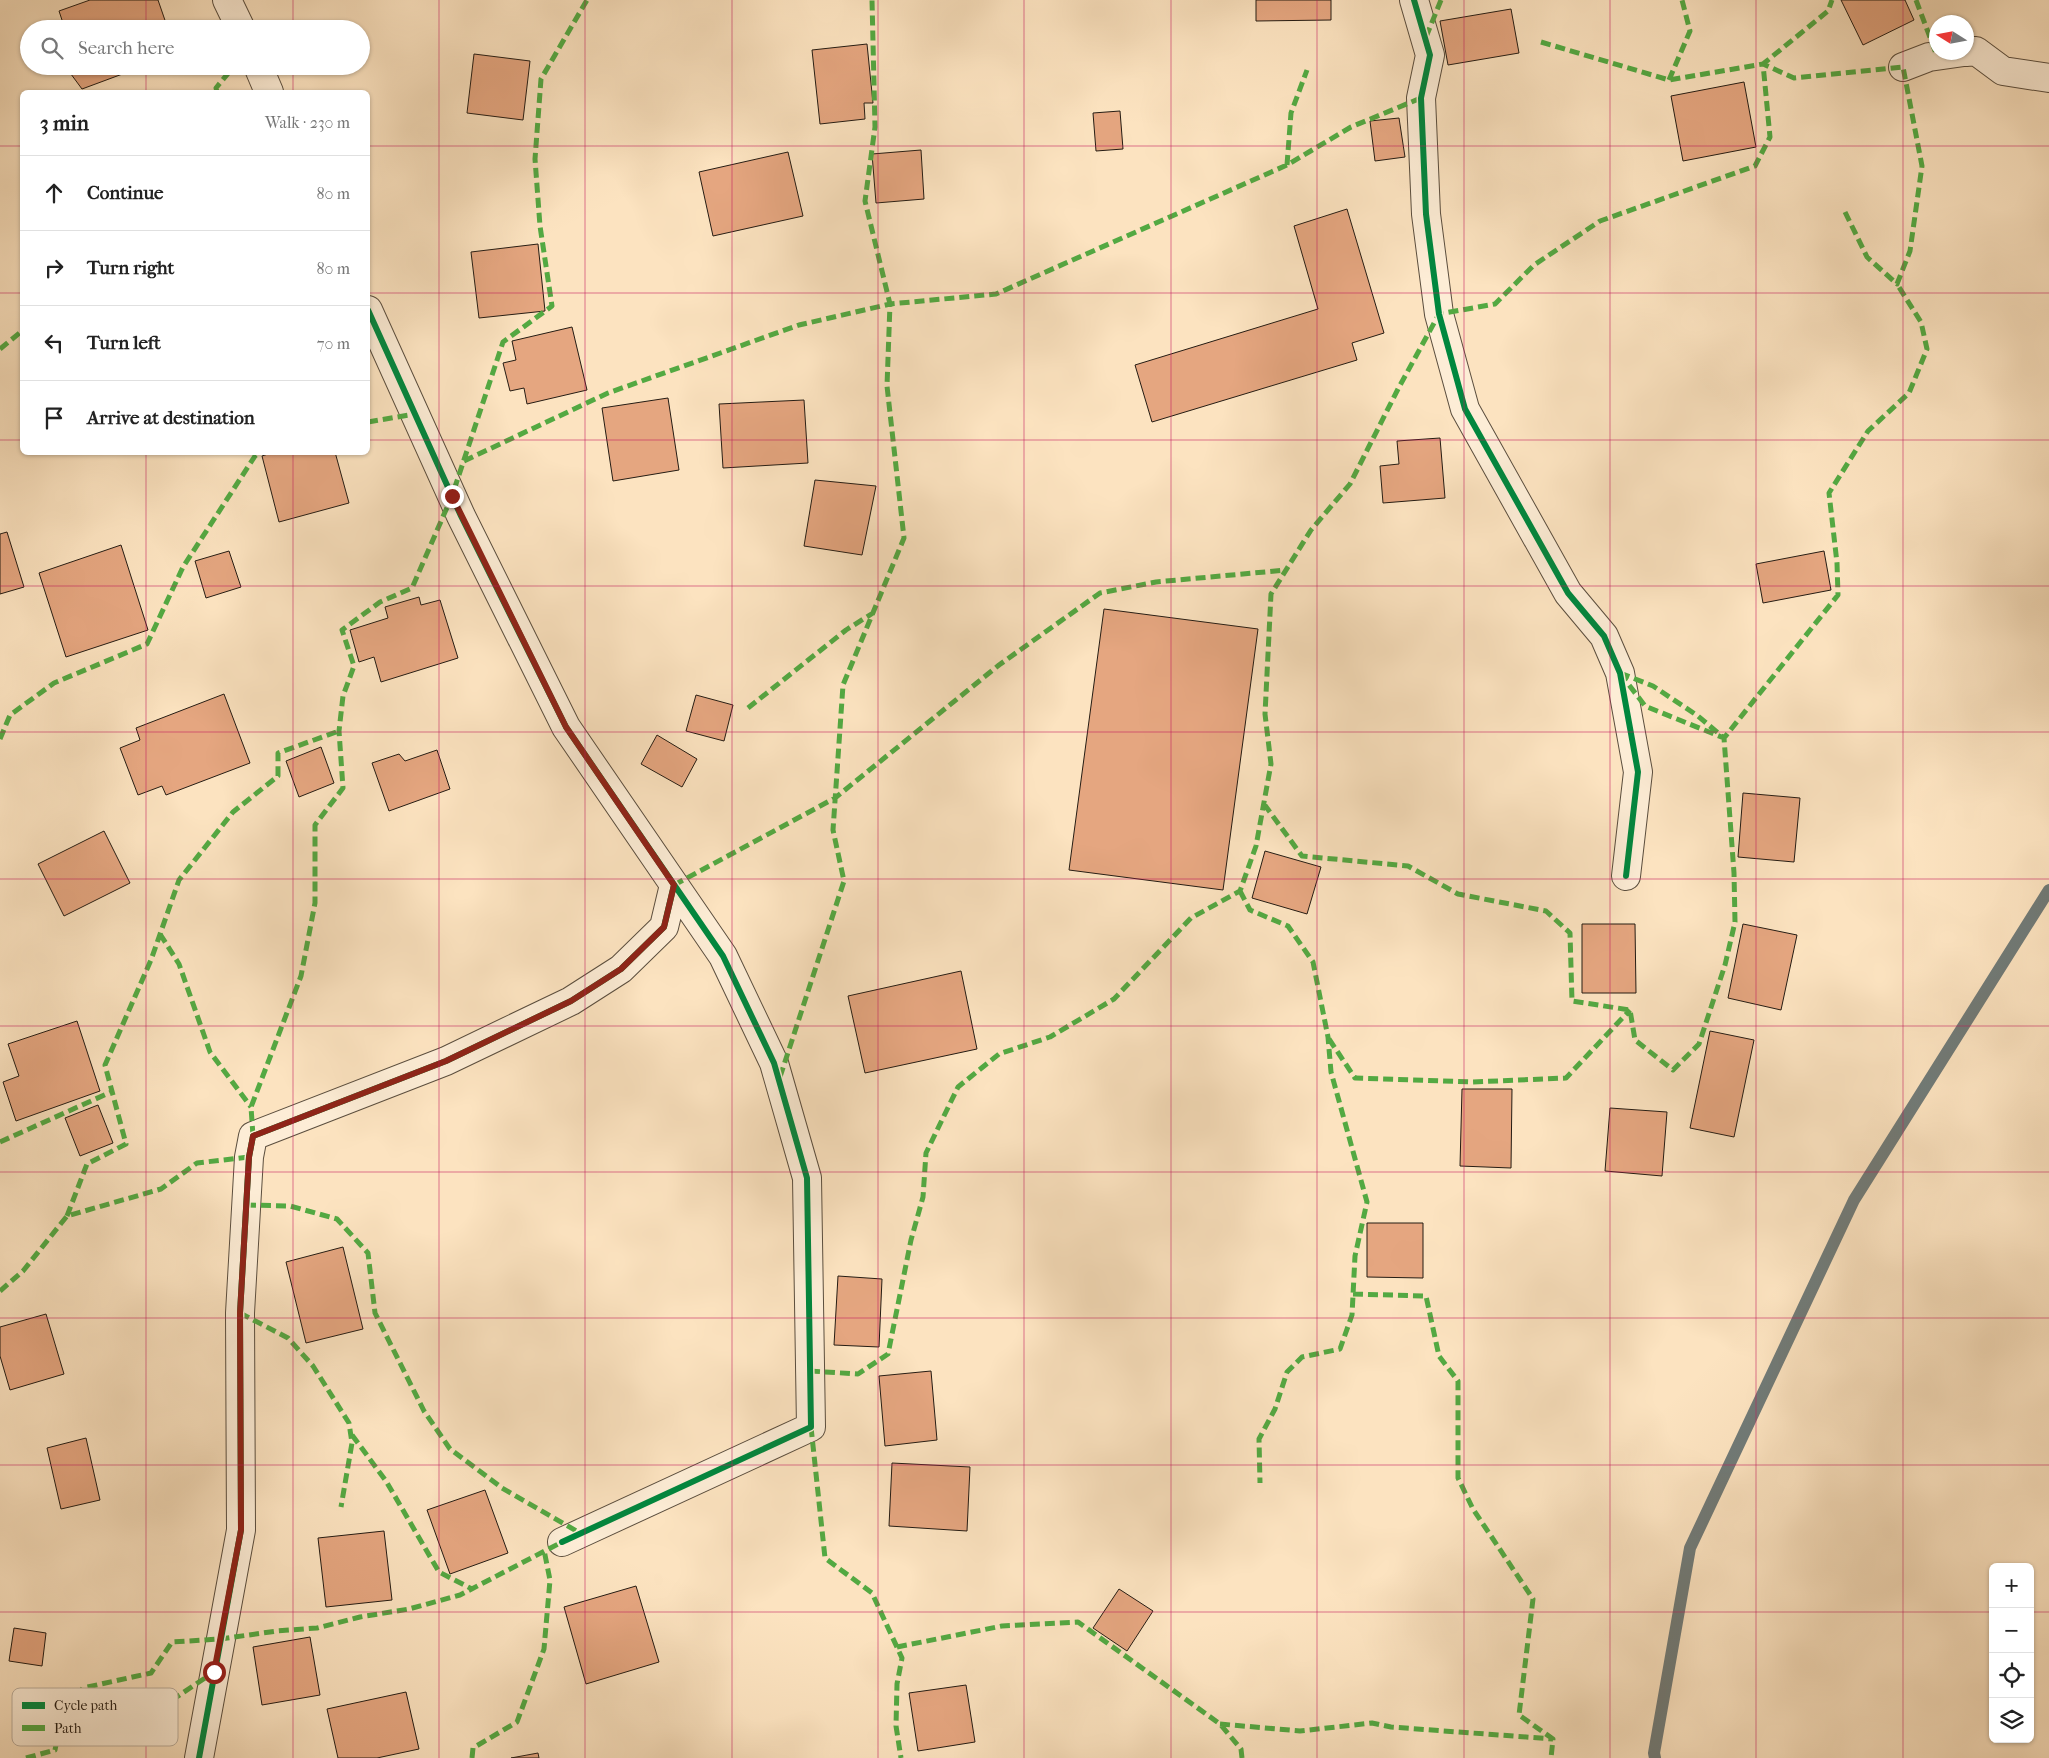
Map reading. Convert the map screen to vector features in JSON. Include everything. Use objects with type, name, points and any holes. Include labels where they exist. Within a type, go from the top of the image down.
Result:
[{"type":"street","points":[[227,0],[236,20]]},
{"type":"street","points":[[1414,0],[1430,56],[1421,98],[1426,214],[1439,314],[1465,409],[1568,593],[1604,636],[1620,673],[1638,772],[1626,876]]},
{"type":"street","points":[[1974,51],[2003,71],[2049,78]]},
{"type":"street","points":[[1903,67],[1929,57]]},
{"type":"street","points":[[262,75],[268,90]]},
{"type":"street","points":[[370,314],[461,516],[566,727],[723,956],[774,1063],[807,1178],[811,1427],[562,1542]]},
{"type":"street","points":[[199,1758],[241,1530],[240,1313],[249,1157],[253,1136],[446,1061],[571,1001],[621,969],[664,927],[674,885]]},
{"type":"building","points":[[90,0],[158,0],[165,20],[62,20],[59,11]]},
{"type":"building","points":[[1256,0],[1331,0],[1331,20],[1256,21]]},
{"type":"building","points":[[1841,0],[1905,0],[1914,20],[1863,45]]},
{"type":"building","points":[[1511,9],[1519,53],[1448,65],[1440,21]]},
{"type":"building","points":[[867,44],[873,103],[864,103],[865,119],[820,124],[812,50]]},
{"type":"building","points":[[474,54],[530,61],[523,120],[467,113]]},
{"type":"building","points":[[72,75],[120,75],[82,89]]},
{"type":"building","points":[[1744,82],[1756,147],[1683,161],[1671,96]]},
{"type":"building","points":[[1120,111],[1123,149],[1096,151],[1093,113]]},
{"type":"building","points":[[1399,118],[1405,157],[1375,161],[1370,121]]},
{"type":"building","points":[[921,150],[924,199],[876,203],[872,154]]},
{"type":"building","points":[[788,152],[803,216],[713,236],[699,172]]},
{"type":"building","points":[[1347,209],[1384,333],[1352,343],[1357,360],[1152,422],[1135,365],[1318,309],[1294,226]]},
{"type":"building","points":[[538,244],[545,311],[479,318],[471,252]]},
{"type":"building","points":[[572,327],[587,390],[527,404],[524,388],[510,391],[503,363],[516,360],[512,341]]},
{"type":"building","points":[[668,398],[679,470],[613,481],[602,408]]},
{"type":"building","points":[[804,400],[808,463],[723,468],[719,404]]},
{"type":"building","points":[[1440,438],[1445,498],[1383,503],[1380,466],[1399,464],[1397,441]]},
{"type":"building","points":[[336,455],[349,503],[279,522],[262,456]]},
{"type":"building","points":[[815,480],[876,486],[862,555],[804,546]]},
{"type":"building","points":[[7,532],[24,587],[0,594],[0,534]]},
{"type":"building","points":[[121,545],[148,630],[66,657],[39,573]]},
{"type":"building","points":[[229,551],[241,587],[206,598],[195,561]]},
{"type":"building","points":[[1824,551],[1831,590],[1763,603],[1756,564]]},
{"type":"building","points":[[419,597],[421,605],[440,600],[458,658],[381,682],[374,657],[359,662],[350,630],[388,618],[385,607]]},
{"type":"building","points":[[1104,609],[1258,629],[1223,890],[1069,870]]},
{"type":"building","points":[[224,694],[250,763],[166,795],[162,786],[138,795],[120,748],[140,740],[136,728]]},
{"type":"building","points":[[696,695],[733,705],[724,741],[686,731]]},
{"type":"building","points":[[657,735],[697,759],[682,787],[641,764]]},
{"type":"building","points":[[321,747],[334,783],[299,797],[286,761]]},
{"type":"building","points":[[437,750],[450,789],[389,811],[372,763],[399,754],[405,761]]},
{"type":"building","points":[[1743,793],[1800,798],[1794,862],[1738,857]]},
{"type":"building","points":[[104,831],[130,883],[64,916],[38,864]]},
{"type":"building","points":[[1265,851],[1321,867],[1307,914],[1252,898]]},
{"type":"building","points":[[1582,924],[1635,924],[1636,993],[1582,993]]},
{"type":"building","points":[[1743,924],[1797,935],[1781,1010],[1728,998]]},
{"type":"building","points":[[961,971],[977,1049],[865,1073],[848,996]]},
{"type":"building","points":[[77,1021],[100,1091],[16,1121],[3,1082],[19,1076],[8,1044]]},
{"type":"building","points":[[1710,1031],[1754,1040],[1734,1137],[1690,1128]]},
{"type":"building","points":[[1462,1089],[1512,1089],[1511,1168],[1460,1166]]},
{"type":"building","points":[[98,1105],[113,1143],[80,1156],[65,1118]]},
{"type":"building","points":[[1610,1108],[1667,1112],[1662,1176],[1605,1171]]},
{"type":"building","points":[[1367,1223],[1423,1223],[1423,1278],[1367,1277]]},
{"type":"building","points":[[343,1247],[363,1329],[306,1343],[286,1262]]},
{"type":"building","points":[[838,1276],[882,1279],[879,1347],[834,1345]]},
{"type":"building","points":[[46,1314],[64,1374],[10,1390],[0,1356],[0,1327]]},
{"type":"building","points":[[931,1371],[937,1440],[885,1446],[879,1376]]},
{"type":"building","points":[[86,1438],[100,1500],[61,1509],[47,1448]]},
{"type":"building","points":[[892,1463],[970,1467],[967,1531],[889,1526]]},
{"type":"building","points":[[485,1490],[508,1553],[450,1574],[427,1510]]},
{"type":"building","points":[[384,1531],[392,1600],[326,1607],[318,1538]]},
{"type":"building","points":[[636,1586],[659,1662],[586,1684],[564,1607]]},
{"type":"building","points":[[1119,1589],[1153,1611],[1127,1651],[1093,1628]]},
{"type":"building","points":[[14,1628],[46,1633],[42,1666],[9,1661]]},
{"type":"building","points":[[310,1637],[320,1695],[262,1705],[253,1647]]},
{"type":"building","points":[[966,1685],[975,1742],[918,1751],[909,1693]]},
{"type":"building","points":[[406,1692],[419,1749],[377,1758],[338,1758],[327,1709]]},
{"type":"building","points":[[538,1753],[539,1758],[511,1758]]},
{"type":"waterway","points":[[1655,1758],[1654,1753],[1690,1548],[1854,1200],[2049,890]]},
{"type":"marked path","points":[[253,1136],[251,1107],[301,976],[315,903],[315,825],[343,788],[339,731],[343,696],[354,666],[342,630],[380,602],[412,588],[452,496],[503,342],[552,306],[540,226],[535,159],[541,79],[587,0]]},
{"type":"marked path","points":[[780,1077],[844,881],[833,830],[843,685],[904,538],[887,386],[890,304],[865,201],[875,127],[872,0]]},
{"type":"marked path","points":[[1426,37],[1441,0]]},
{"type":"marked path","points":[[1669,80],[1690,31],[1682,0]]},
{"type":"marked path","points":[[810,1371],[858,1374],[888,1354],[911,1240],[923,1197],[926,1153],[958,1087],[999,1054],[1050,1037],[1114,999],[1191,918],[1240,891],[1256,846],[1271,764],[1265,714],[1271,594],[1311,530],[1350,484],[1398,389],[1439,314],[1495,304],[1534,265],[1600,221],[1755,166],[1770,137],[1763,64],[1828,11],[1832,0]]},
{"type":"marked path","points":[[1916,0],[1929,35]]},
{"type":"marked path","points":[[1541,42],[1669,80],[1763,64],[1794,78],[1903,67],[1922,166],[1910,251],[1897,284],[1867,257],[1845,212]]},
{"type":"marked path","points":[[1287,165],[1291,113],[1307,70]]},
{"type":"marked path","points":[[216,90],[216,88],[227,75]]},
{"type":"marked path","points":[[464,461],[608,393],[799,325],[890,304],[996,294],[1287,165],[1351,127],[1421,98]]},
{"type":"marked path","points":[[1264,804],[1302,856],[1408,866],[1458,894],[1546,911],[1570,933],[1572,1001],[1630,1010],[1635,1040],[1673,1070],[1699,1044],[1725,965],[1735,922],[1734,873],[1724,738],[1838,595],[1837,563],[1829,493],[1868,431],[1909,393],[1927,349],[1921,322],[1897,284]]},
{"type":"marked path","points":[[0,349],[20,333]]},
{"type":"marked path","points":[[370,422],[415,414]]},
{"type":"marked path","points":[[0,739],[10,715],[54,683],[147,644],[183,567],[256,455]]},
{"type":"marked path","points":[[674,885],[835,798],[999,665],[1100,593],[1156,582],[1286,570]]},
{"type":"marked path","points":[[748,708],[846,630],[873,613]]},
{"type":"marked path","points":[[1620,673],[1653,686],[1698,716],[1724,738],[1645,706],[1620,673]]},
{"type":"marked path","points":[[67,1216],[87,1164],[126,1144],[105,1065],[151,960],[179,880],[233,812],[278,776],[278,753],[339,731]]},
{"type":"marked path","points":[[1240,891],[1250,910],[1288,926],[1313,962],[1328,1037],[1331,1072],[1367,1202],[1355,1256],[1352,1315],[1340,1349],[1302,1357],[1287,1372],[1275,1409],[1259,1439],[1260,1483]]},
{"type":"marked path","points":[[160,934],[179,964],[210,1052],[251,1107]]},
{"type":"marked path","points":[[1329,1039],[1355,1078],[1472,1082],[1566,1078],[1630,1010]]},
{"type":"marked path","points":[[0,1142],[111,1092]]},
{"type":"marked path","points":[[0,1291],[23,1271],[67,1216],[161,1189],[197,1163],[249,1157]]},
{"type":"marked path","points":[[246,1205],[290,1206],[337,1219],[368,1253],[375,1313],[424,1411],[450,1449],[502,1488],[580,1533]]},
{"type":"marked path","points":[[1353,1294],[1426,1296],[1439,1356],[1458,1381],[1458,1478],[1473,1509],[1533,1599],[1519,1715],[1553,1739],[1551,1758]]},
{"type":"marked path","points":[[240,1313],[288,1338],[313,1366],[349,1423],[352,1443],[341,1507]]},
{"type":"marked path","points":[[811,1427],[825,1558],[872,1593],[902,1658],[897,1684],[896,1726],[901,1758]]},
{"type":"marked path","points":[[352,1435],[386,1481],[439,1572],[472,1589]]},
{"type":"marked path","points":[[83,1688],[151,1673],[172,1642],[220,1639],[277,1631],[317,1628],[360,1617],[409,1609],[460,1595],[562,1542]]},
{"type":"marked path","points":[[472,1758],[473,1748],[517,1722],[544,1649],[550,1580],[544,1550]]},
{"type":"marked path","points":[[897,1647],[1002,1626],[1078,1622],[1220,1724],[1241,1749],[1242,1758]]},
{"type":"marked path","points":[[178,1696],[214,1672]]},
{"type":"marked path","points":[[1220,1724],[1300,1731],[1372,1723],[1391,1727],[1553,1739]]},
{"type":"marked path","points":[[26,1758],[55,1750],[56,1746]]},
{"type":"cycle path","points":[[1414,0],[1430,55],[1421,98],[1426,214],[1439,314],[1465,409],[1568,593],[1604,636],[1620,673],[1638,772],[1626,876]]},
{"type":"cycle path","points":[[370,314],[461,516],[566,727],[723,956],[774,1063],[807,1178],[811,1427],[562,1542]]},
{"type":"cycle path","points":[[199,1758],[241,1530],[240,1313],[249,1157],[253,1136],[446,1061],[571,1001],[621,969],[664,927],[674,885]]},
{"type":"route","points":[[214,1672],[241,1530],[240,1313],[249,1157],[253,1136],[446,1061],[571,1001],[621,969],[664,927],[674,885],[566,727],[452,496]]}]
